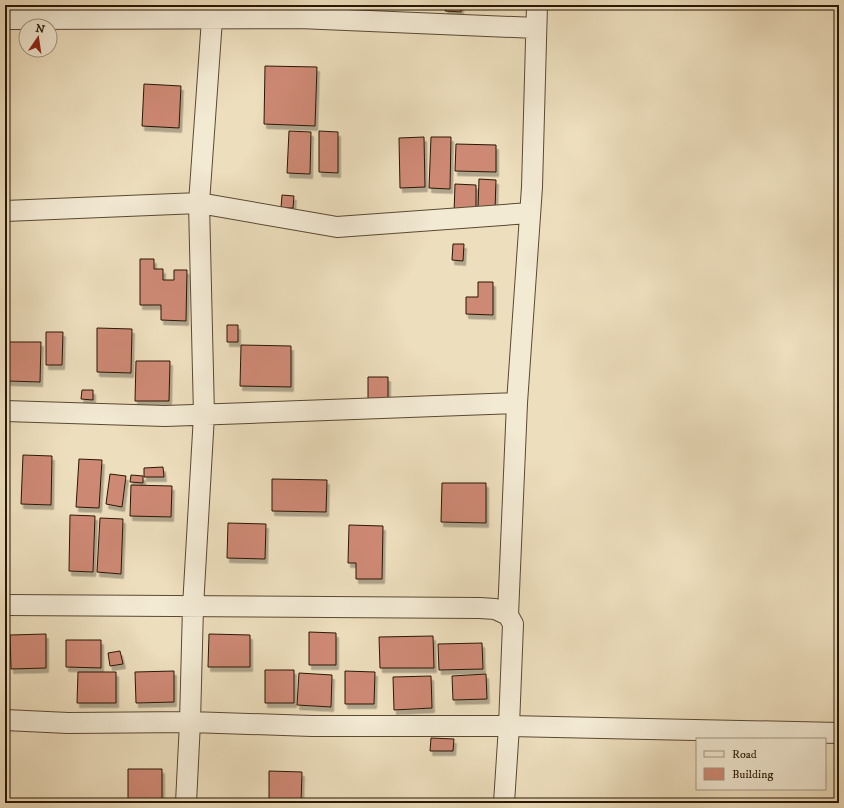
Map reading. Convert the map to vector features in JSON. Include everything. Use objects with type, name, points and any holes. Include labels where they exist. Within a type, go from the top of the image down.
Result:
[{"type":"street","points":[[504,803],[513,624],[508,615],[517,403],[532,187],[537,5]]},
{"type":"street","points":[[5,19],[208,12],[299,18],[536,28]]},
{"type":"street","points":[[186,803],[193,607],[204,415],[199,203],[208,12]]},
{"type":"street","points":[[5,211],[199,203],[337,227],[530,213]]},
{"type":"street","points":[[5,412],[165,416],[517,403]]},
{"type":"street","points":[[5,605],[480,608],[495,609],[508,615]]},
{"type":"street","points":[[5,720],[68,724],[190,722],[312,726],[509,726],[839,733]]},
{"type":"building","points":[[446,5],[461,5],[461,12],[445,11]]},
{"type":"building","points":[[265,66],[317,67],[315,126],[264,124]]},
{"type":"building","points":[[144,84],[181,86],[179,128],[142,126]]},
{"type":"building","points":[[289,131],[311,132],[310,174],[287,173]]},
{"type":"building","points":[[319,131],[338,132],[338,173],[319,172]]},
{"type":"building","points":[[424,137],[425,187],[400,188],[399,138]]},
{"type":"building","points":[[431,137],[451,137],[450,189],[429,188]]},
{"type":"building","points":[[456,144],[496,145],[496,172],[455,171]]},
{"type":"building","points":[[479,179],[496,180],[495,209],[478,208]]},
{"type":"building","points":[[455,184],[476,185],[476,213],[454,213]]},
{"type":"building","points":[[282,195],[294,196],[293,208],[281,208]]},
{"type":"building","points":[[453,244],[464,244],[463,261],[452,260]]},
{"type":"building","points":[[140,259],[154,259],[154,269],[163,269],[163,280],[174,280],[174,270],[187,270],[186,321],[161,320],[161,305],[140,305]]},
{"type":"building","points":[[478,282],[493,282],[493,315],[466,314],[466,297],[478,297]]},
{"type":"building","points":[[227,325],[238,325],[238,342],[227,342]]},
{"type":"building","points":[[97,328],[132,329],[131,373],[97,372]]},
{"type":"building","points":[[46,332],[63,332],[62,365],[46,365]]},
{"type":"building","points":[[9,342],[41,342],[40,382],[8,381]]},
{"type":"building","points":[[241,345],[291,346],[291,387],[240,386]]},
{"type":"building","points":[[136,361],[170,361],[169,401],[135,401]]},
{"type":"building","points":[[368,377],[388,377],[388,399],[368,399]]},
{"type":"building","points":[[82,390],[93,390],[93,400],[81,399]]},
{"type":"building","points":[[23,455],[52,456],[51,505],[21,504]]},
{"type":"building","points":[[79,459],[102,460],[99,508],[76,507]]},
{"type":"building","points":[[163,467],[164,477],[144,477],[144,468]]},
{"type":"building","points":[[110,474],[126,476],[122,507],[106,504]]},
{"type":"building","points":[[131,475],[143,476],[143,483],[130,482]]},
{"type":"building","points":[[272,479],[327,480],[326,512],[272,511]]},
{"type":"building","points":[[442,483],[486,483],[486,523],[441,522]]},
{"type":"building","points":[[131,485],[172,486],[171,517],[130,516]]},
{"type":"building","points":[[70,515],[95,516],[93,572],[69,571]]},
{"type":"building","points":[[100,518],[123,519],[121,574],[97,572]]},
{"type":"building","points":[[228,523],[266,524],[265,559],[227,558]]},
{"type":"building","points":[[349,525],[383,526],[382,579],[356,579],[356,563],[348,563]]},
{"type":"building","points":[[309,632],[336,633],[336,665],[309,665]]},
{"type":"building","points":[[46,634],[46,668],[11,669],[10,635]]},
{"type":"building","points":[[209,634],[250,635],[250,667],[208,667]]},
{"type":"building","points":[[433,636],[434,668],[380,668],[379,637]]},
{"type":"building","points":[[66,640],[101,640],[101,668],[66,667]]},
{"type":"building","points":[[482,643],[483,669],[439,670],[438,644]]},
{"type":"building","points":[[120,651],[123,664],[110,666],[108,653]]},
{"type":"building","points":[[265,670],[294,670],[294,703],[265,703]]},
{"type":"building","points":[[174,671],[174,702],[136,703],[135,672]]},
{"type":"building","points":[[345,671],[375,672],[374,704],[345,704]]},
{"type":"building","points":[[78,672],[116,672],[116,703],[77,703]]},
{"type":"building","points":[[299,673],[332,675],[331,707],[297,705]]},
{"type":"building","points":[[486,674],[487,699],[453,700],[452,676]]},
{"type":"building","points":[[431,676],[432,708],[394,710],[393,677]]},
{"type":"building","points":[[431,738],[454,739],[453,751],[430,751]]},
{"type":"building","points":[[128,769],[162,769],[162,803],[128,803]]},
{"type":"building","points":[[269,771],[302,772],[301,803],[269,803]]}]
